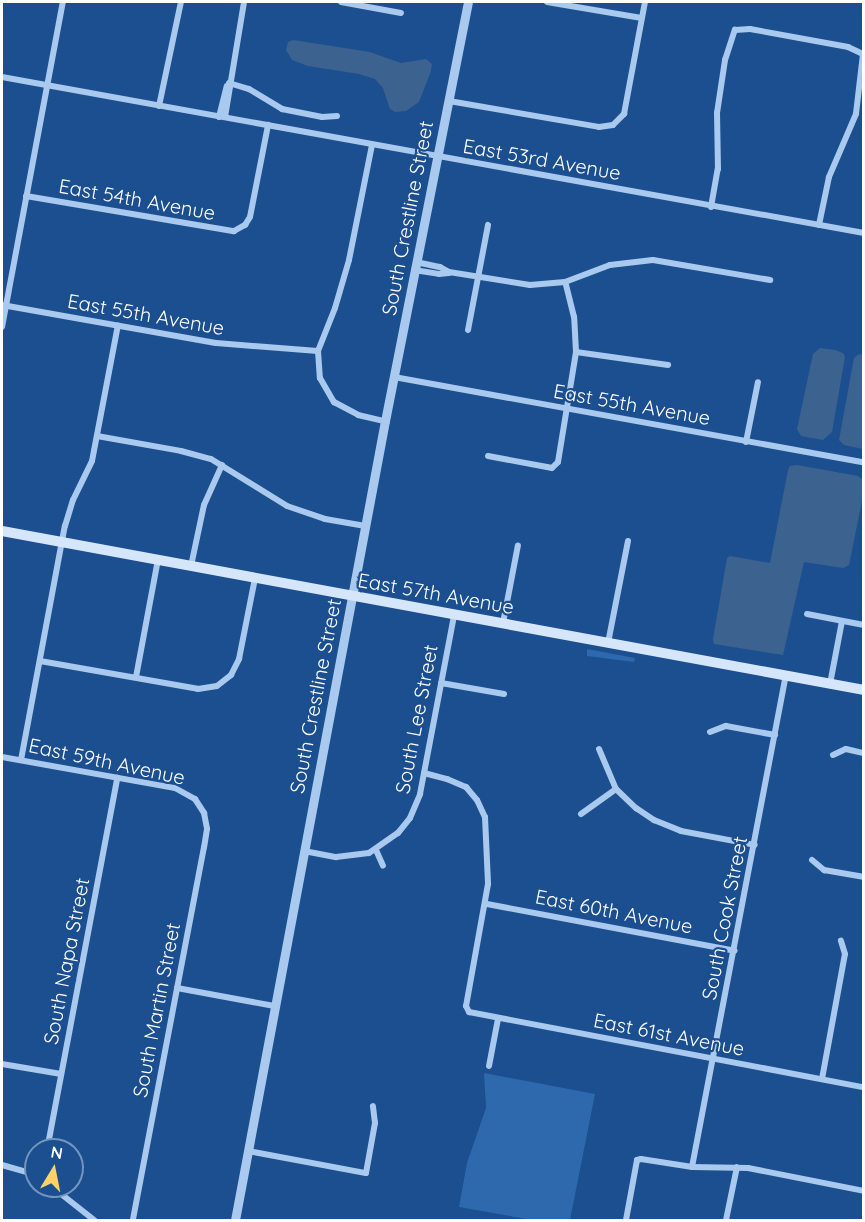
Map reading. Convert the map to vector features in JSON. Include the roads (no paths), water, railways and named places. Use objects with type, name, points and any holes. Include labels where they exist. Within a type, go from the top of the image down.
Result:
[{"type":"main road","name":"East 57th Avenue","points":[[2,531],[864,690]]},
{"type":"street","points":[[2,327],[4,305],[63,2]]},
{"type":"street","points":[[159,106],[181,2]]},
{"type":"street","points":[[222,117],[244,2]]},
{"type":"street","points":[[341,2],[401,13]]},
{"type":"street","name":"South Crestline Street","points":[[234,1221],[385,421],[468,2]]},
{"type":"street","points":[[547,2],[642,18]]},
{"type":"street","points":[[449,101],[599,127],[614,125],[624,114],[645,2]]},
{"type":"street","points":[[711,207],[718,169],[719,96],[725,60],[735,30],[750,29],[848,47],[863,54],[856,114],[829,177],[819,225]]},
{"type":"street","name":"East 53rd Avenue","points":[[2,77],[864,233]]},
{"type":"street","points":[[229,83],[249,88],[282,110],[322,117],[337,116]]},
{"type":"street","name":"East 54th Avenue","points":[[26,196],[224,231],[241,228],[252,210],[268,125]]},
{"type":"street","points":[[372,145],[349,260],[335,308],[318,351],[320,378],[334,402],[358,416],[385,421]]},
{"type":"street","points":[[468,330],[488,225]]},
{"type":"street","points":[[415,266],[440,267],[449,272],[478,278],[530,285],[565,282],[610,266],[653,260],[770,280]]},
{"type":"street","points":[[488,456],[547,467],[556,466],[576,352],[574,317],[565,282]]},
{"type":"street","name":"East 55th Avenue","points":[[4,305],[233,346],[318,351]]},
{"type":"street","points":[[21,760],[67,516],[90,468],[118,325]]},
{"type":"street","points":[[576,352],[668,366]]},
{"type":"street","name":"East 55th Avenue","points":[[394,377],[864,462]]},
{"type":"street","points":[[746,442],[758,382]]},
{"type":"street","points":[[98,436],[181,451],[222,465],[287,506],[325,519],[365,526]]},
{"type":"street","points":[[191,566],[204,505],[222,465]]},
{"type":"street","points":[[608,643],[628,540]]},
{"type":"street","points":[[503,623],[518,545]]},
{"type":"street","points":[[136,678],[158,560]]},
{"type":"street","points":[[40,661],[198,689],[211,688],[224,681],[235,669],[255,578]]},
{"type":"street","points":[[807,614],[864,625]]},
{"type":"street","name":"South Lee Street","points":[[304,851],[342,856],[376,850],[398,833],[410,818],[417,802],[424,773],[454,615]]},
{"type":"street","points":[[830,684],[842,621]]},
{"type":"street","name":"South Cook Street","points":[[692,1167],[786,676]]},
{"type":"street","points":[[441,683],[504,694]]},
{"type":"street","points":[[710,732],[726,726],[775,735]]},
{"type":"street","points":[[599,749],[616,789],[636,808],[665,826],[754,845]]},
{"type":"street","points":[[833,755],[846,749],[864,753]]},
{"type":"street","name":"East 59th Avenue","points":[[2,756],[183,790],[201,806]]},
{"type":"street","points":[[424,773],[466,787],[477,800],[485,817],[487,904]]},
{"type":"street","name":"South Napa Street","points":[[49,1138],[117,778]]},
{"type":"street","points":[[580,814],[616,789]]},
{"type":"street","name":"South Martin Street","points":[[133,1221],[207,829],[201,806]]},
{"type":"street","points":[[376,850],[383,866]]},
{"type":"street","points":[[812,860],[824,870],[864,877]]},
{"type":"street","name":"East 60th Avenue","points":[[487,904],[735,951]]},
{"type":"street","name":"East 61st Avenue","points":[[487,904],[466,1006],[469,1012],[864,1087]]},
{"type":"street","points":[[822,1079],[845,954],[841,941]]},
{"type":"street","points":[[177,988],[274,1006]]},
{"type":"street","points":[[489,1066],[498,1019]]},
{"type":"street","points":[[2,1064],[61,1074]]},
{"type":"street","points":[[248,1151],[366,1173],[375,1123],[373,1106]]},
{"type":"street","points":[[626,1221],[637,1160],[648,1159],[692,1167],[737,1167],[864,1191]]},
{"type":"street","points":[[2,1165],[24,1171]]},
{"type":"street","points":[[726,1221],[737,1167]]},
{"type":"street","points":[[66,1198],[94,1221]]}]
